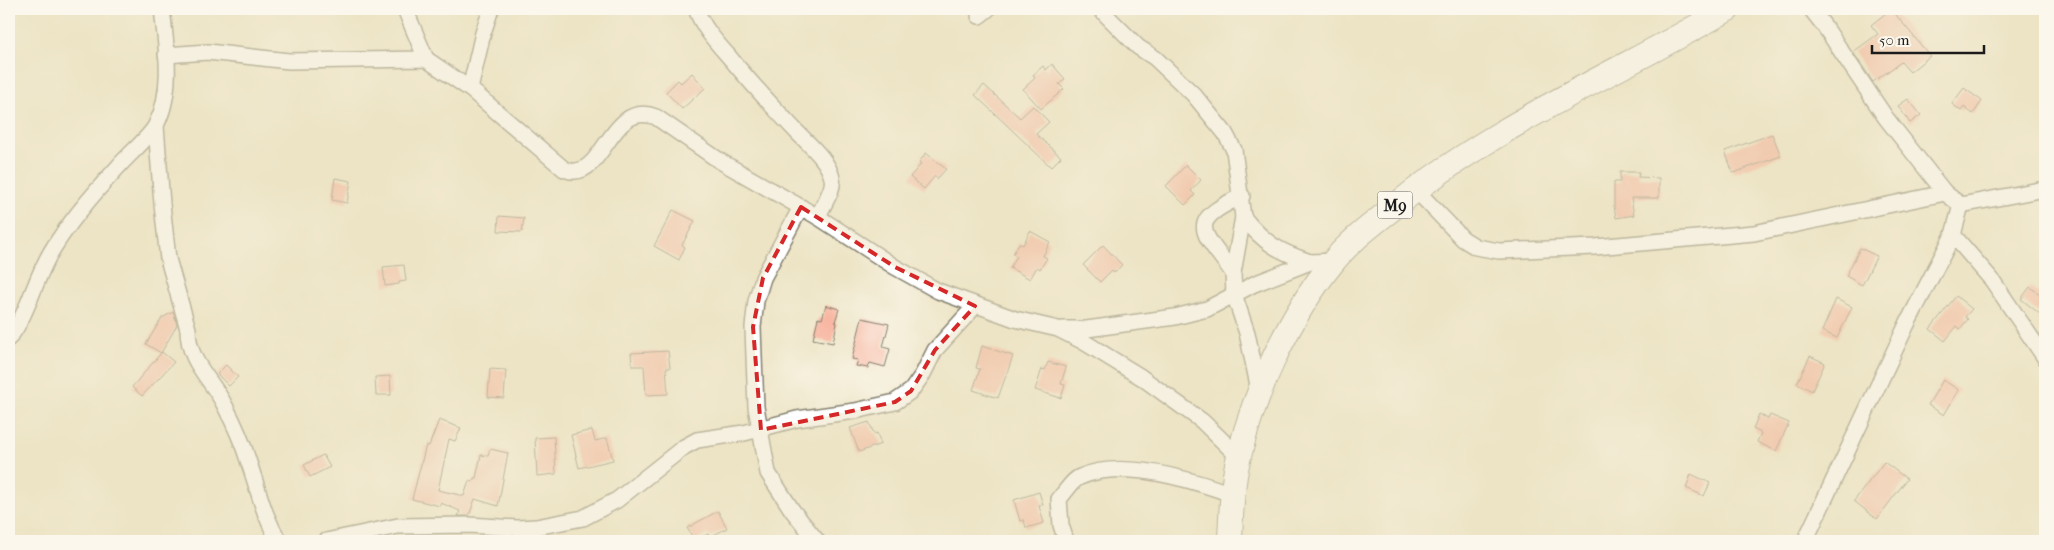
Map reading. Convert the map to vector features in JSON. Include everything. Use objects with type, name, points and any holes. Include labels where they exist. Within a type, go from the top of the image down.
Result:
[{"type":"main road","name":"M9","points":[[1230,541],[1239,457],[1260,392],[1281,343],[1298,313],[1334,261],[1364,231],[1415,189],[1519,123],[1728,9]]},
{"type":"street","points":[[162,9],[166,55],[166,95],[156,126],[168,259],[188,329],[190,346],[198,368],[218,395],[231,418],[249,462],[263,512],[279,541]]},
{"type":"street","points":[[405,9],[426,59],[470,89],[564,169],[575,172],[582,169],[593,160],[630,117],[639,113],[648,114],[656,117],[735,170],[818,217],[895,267],[938,291],[1015,319],[1058,329],[1086,329],[1175,317],[1207,309],[1234,294],[1310,262]]},
{"type":"street","points":[[470,89],[482,33],[491,9]]},
{"type":"street","points":[[696,9],[712,38],[758,91],[816,152],[829,170],[833,180],[832,188],[818,217]]},
{"type":"street","points":[[1100,9],[1138,47],[1155,58],[1194,95],[1225,133],[1234,150],[1242,196],[1243,217],[1233,273],[1234,294],[1247,333],[1260,392]]},
{"type":"street","points":[[1811,9],[1886,118],[1945,193],[1961,204],[2045,189]]},
{"type":"street","points":[[166,55],[208,52],[289,61],[426,59]]},
{"type":"street","points":[[9,338],[22,318],[43,265],[54,246],[88,202],[156,126]]},
{"type":"street","points":[[1415,189],[1463,239],[1476,248],[1498,251],[1595,247],[1754,233],[1945,193]]},
{"type":"street","points":[[1233,273],[1211,245],[1204,229],[1204,220],[1211,212],[1242,196]]},
{"type":"street","points":[[1805,541],[1907,324],[1953,235],[1961,204]]},
{"type":"street","points":[[801,207],[763,278],[756,301],[753,327],[756,407],[768,473],[792,510],[817,541]]},
{"type":"street","points":[[1243,217],[1268,245],[1291,256],[1310,262],[1334,261]]},
{"type":"street","points":[[1953,235],[1992,280],[2045,358]]},
{"type":"street","points":[[326,541],[398,526],[469,525],[517,528],[536,527],[583,518],[617,500],[684,447],[697,440],[761,430],[797,419],[855,411],[895,402],[911,391],[923,374],[935,350],[976,306]]},
{"type":"street","points":[[1058,329],[1084,342],[1141,377],[1202,421],[1239,457]]},
{"type":"street","points":[[1066,541],[1061,525],[1059,499],[1078,477],[1098,472],[1128,469],[1185,479],[1234,495]]},
{"type":"highlighted area","points":[[801,207],[895,267],[975,306],[935,350],[911,391],[895,402],[761,430],[753,327],[763,278]]},
{"type":"building","points":[[1891,9],[1930,56],[1910,72],[1901,62],[1873,82],[1853,52],[1878,34],[1871,25]]},
{"type":"building","points":[[1052,64],[1065,79],[1059,84],[1064,89],[1041,109],[1023,89],[1035,78],[1033,75],[1043,66],[1046,70]]},
{"type":"building","points":[[692,73],[705,88],[682,109],[666,92],[678,80],[681,83]]},
{"type":"building","points":[[984,85],[1020,118],[1033,106],[1049,122],[1036,134],[1061,157],[1051,167],[975,95]]},
{"type":"building","points":[[1964,88],[1982,101],[1973,114],[1964,107],[1961,111],[1952,104]]},
{"type":"building","points":[[1908,99],[1921,115],[1910,123],[1898,106]]},
{"type":"building","points":[[1772,134],[1781,156],[1733,173],[1725,151]]},
{"type":"building","points":[[926,153],[946,169],[937,179],[935,176],[924,189],[910,177],[921,164],[919,162]]},
{"type":"building","points":[[1186,165],[1201,180],[1191,191],[1195,195],[1185,205],[1166,186]]},
{"type":"building","points":[[1620,172],[1639,172],[1638,177],[1659,178],[1659,198],[1631,198],[1634,215],[1616,218],[1614,182],[1620,182]]},
{"type":"building","points":[[335,178],[351,181],[347,203],[332,200]]},
{"type":"building","points":[[673,210],[695,221],[682,245],[685,247],[679,260],[654,246]]},
{"type":"building","points":[[499,216],[524,218],[522,232],[498,231]]},
{"type":"building","points":[[1030,231],[1050,242],[1043,256],[1047,258],[1040,269],[1037,267],[1030,279],[1010,268],[1017,256],[1013,254],[1019,243],[1023,245]]},
{"type":"building","points":[[1103,245],[1122,265],[1114,273],[1112,270],[1100,282],[1083,265]]},
{"type":"building","points":[[1860,248],[1877,256],[1862,285],[1846,276]]},
{"type":"building","points":[[404,265],[406,281],[385,286],[383,267]]},
{"type":"building","points":[[2030,287],[2045,298],[2045,318],[2021,299]]},
{"type":"building","points":[[1956,296],[1972,309],[1965,317],[1968,319],[1960,329],[1957,326],[1945,341],[1930,329]]},
{"type":"building","points":[[1836,299],[1852,307],[1837,338],[1822,331]]},
{"type":"building","points":[[826,305],[839,309],[835,322],[837,323],[833,343],[813,339],[818,318],[822,319]]},
{"type":"building","points":[[173,312],[177,325],[161,353],[146,344],[162,318]]},
{"type":"building","points":[[862,318],[889,324],[883,347],[890,349],[885,367],[870,363],[868,368],[856,366],[858,360],[852,359]]},
{"type":"building","points":[[982,346],[1013,356],[998,398],[973,390],[980,369],[976,368]]},
{"type":"building","points":[[668,351],[670,368],[666,368],[668,394],[646,395],[644,366],[632,366],[631,353]]},
{"type":"building","points":[[162,352],[174,362],[142,396],[132,387]]},
{"type":"building","points":[[1810,356],[1825,363],[1812,391],[1797,383]]},
{"type":"building","points":[[1048,362],[1066,367],[1061,384],[1065,385],[1061,398],[1035,390],[1042,369],[1045,370]]},
{"type":"building","points":[[226,365],[238,377],[229,386],[217,374]]},
{"type":"building","points":[[490,369],[506,370],[504,398],[488,397]]},
{"type":"building","points":[[390,376],[391,395],[376,395],[375,377]]},
{"type":"building","points":[[1943,380],[1959,390],[1944,415],[1928,405]]},
{"type":"building","points":[[1759,414],[1768,419],[1770,415],[1789,423],[1776,451],[1757,442],[1761,433],[1753,429]]},
{"type":"building","points":[[439,420],[461,428],[455,441],[449,439],[438,490],[464,496],[469,481],[473,482],[474,478],[476,478],[481,455],[488,456],[490,449],[508,453],[498,506],[475,499],[469,516],[458,516],[460,511],[441,503],[440,506],[412,499],[426,445],[429,446]]},
{"type":"building","points":[[869,422],[874,434],[877,433],[881,444],[859,452],[850,428]]},
{"type":"building","points":[[592,430],[595,441],[607,438],[613,460],[579,468],[571,435]]},
{"type":"building","points":[[554,437],[556,474],[537,476],[535,438]]},
{"type":"building","points":[[323,455],[330,467],[310,477],[304,465]]},
{"type":"building","points":[[1884,462],[1907,479],[1877,519],[1854,501]]},
{"type":"building","points":[[1691,474],[1710,483],[1704,496],[1686,488]]},
{"type":"building","points":[[1039,492],[1043,505],[1039,506],[1044,523],[1026,528],[1024,520],[1020,521],[1014,500]]},
{"type":"building","points":[[718,511],[727,528],[710,537],[708,534],[695,541],[687,528]]}]
